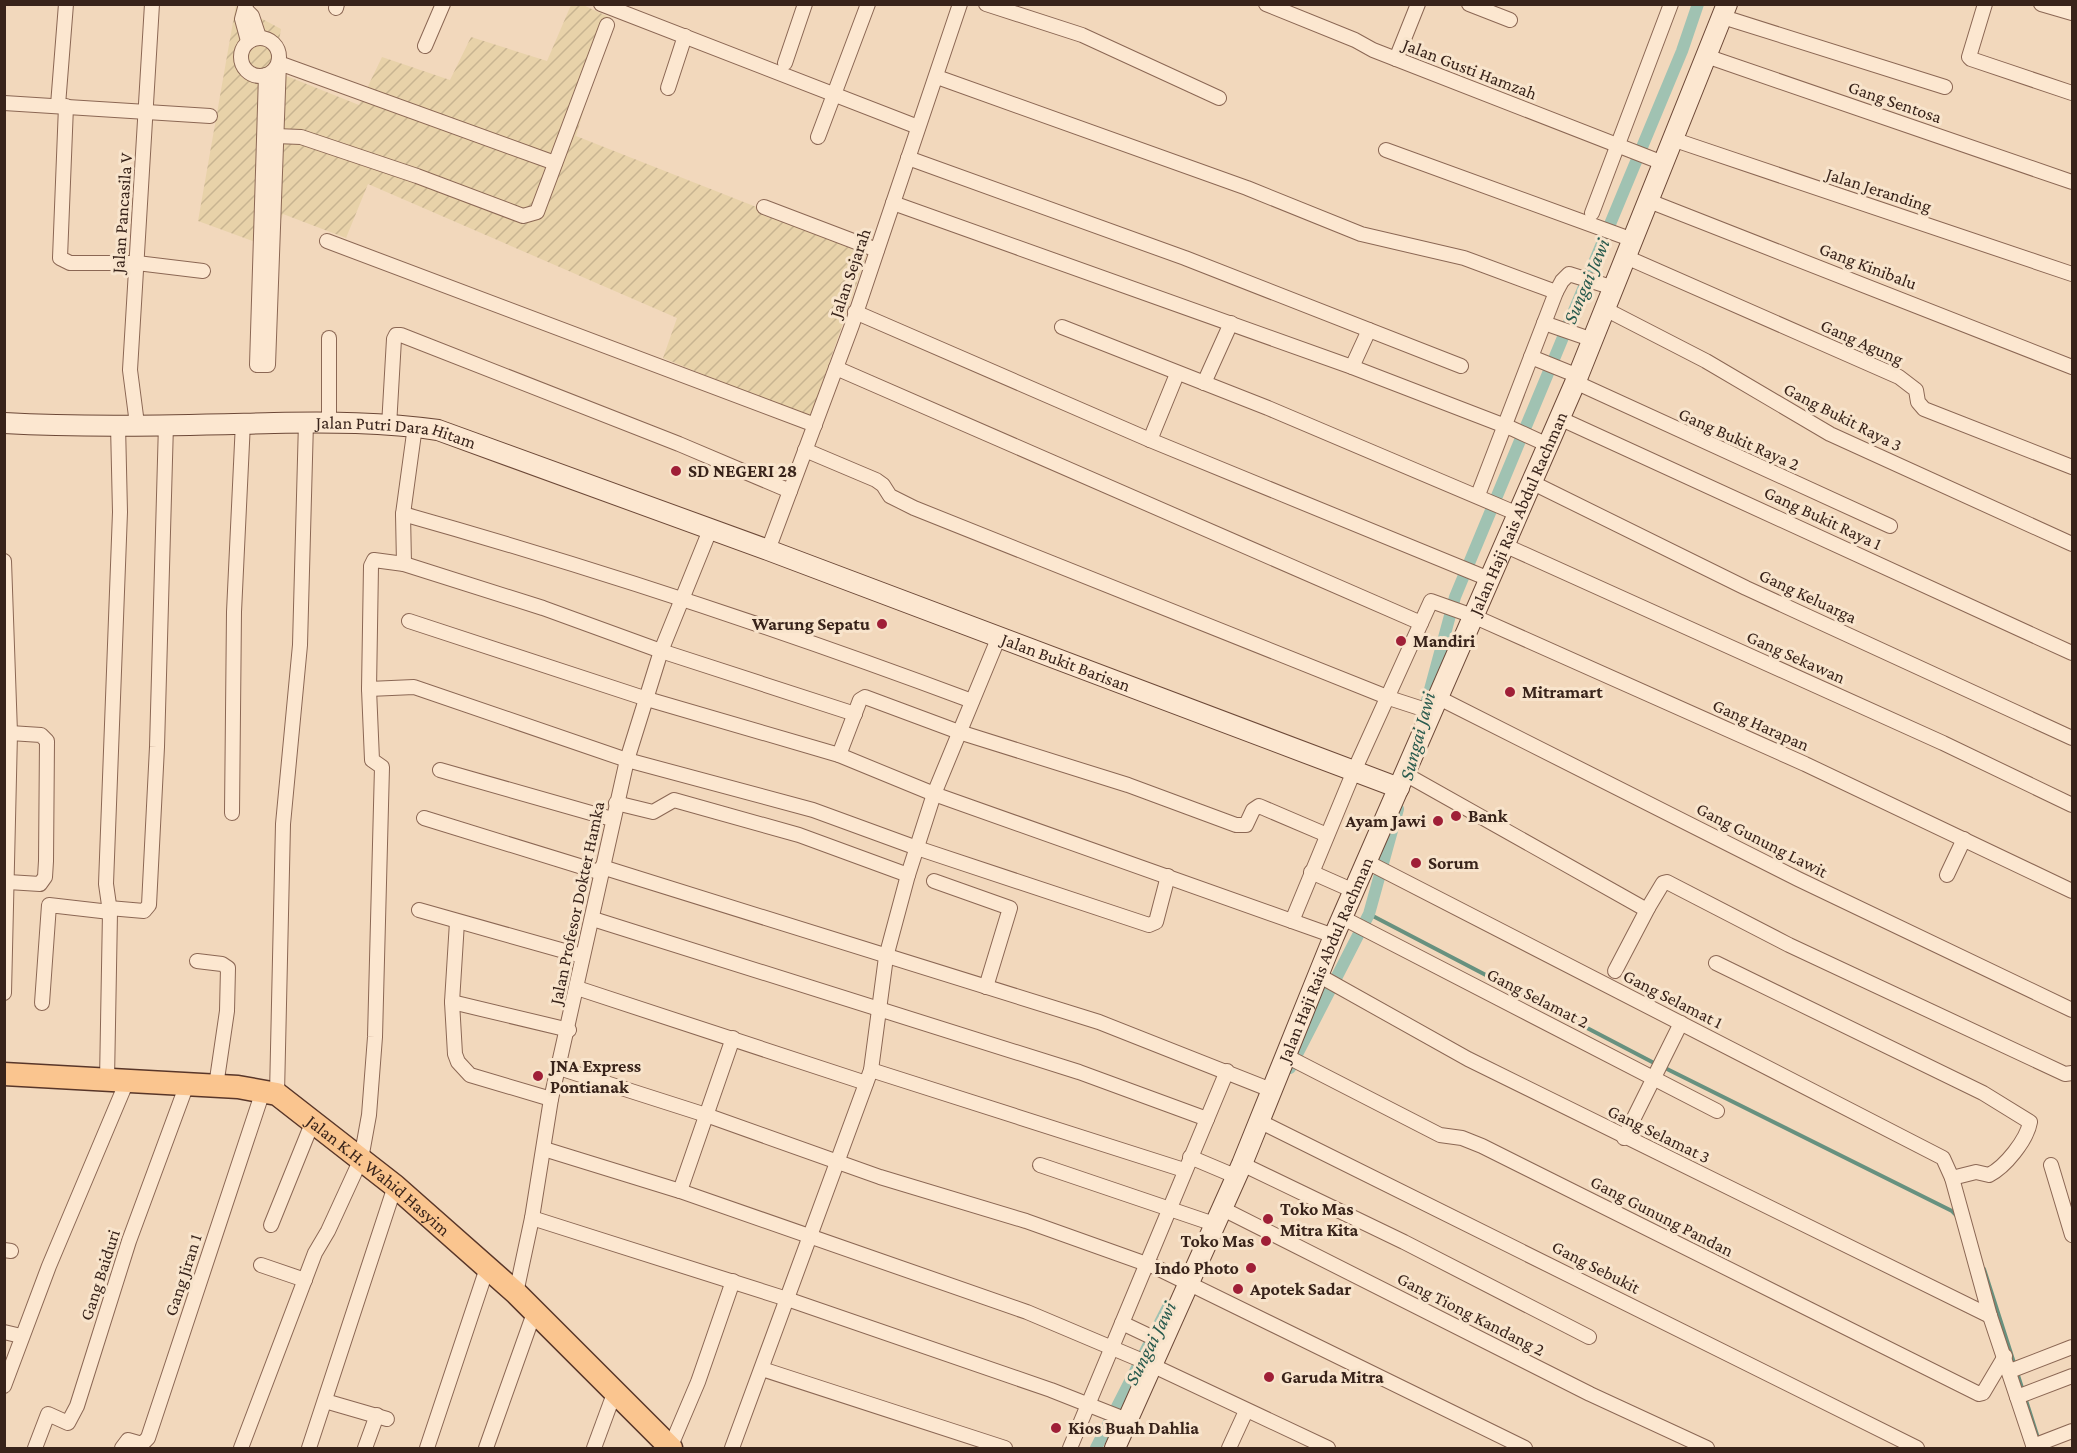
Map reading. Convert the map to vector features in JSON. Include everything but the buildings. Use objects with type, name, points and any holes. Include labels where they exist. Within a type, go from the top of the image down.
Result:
[{"type":"main road","points":[[4,1074],[216,1086],[270,1093]]},
{"type":"main road","name":"Jalan K.H. Wahid Hasyim","points":[[270,1093],[313,1121],[395,1186],[516,1293],[671,1448]]},
{"type":"street","points":[[66,4],[60,258],[70,263],[137,263],[203,271]]},
{"type":"street","name":"Jalan Pancasila V","points":[[117,1080],[110,910],[106,884],[119,524],[128,425],[152,4]]},
{"type":"street","points":[[425,46],[443,4]]},
{"type":"street","points":[[601,4],[918,127]]},
{"type":"street","points":[[785,63],[805,4]]},
{"type":"street","points":[[818,137],[868,4]]},
{"type":"street","name":"Jalan Sejarah","points":[[768,550],[836,368],[960,4]]},
{"type":"street","points":[[986,4],[1082,35],[1219,98]]},
{"type":"street","name":"Jalan Gusti Hamzah","points":[[1266,4],[1396,59],[1659,162]]},
{"type":"street","points":[[1396,59],[1418,4]]},
{"type":"street","points":[[1469,4],[1510,20]]},
{"type":"street","points":[[1592,213],[1621,146],[1671,4]]},
{"type":"street","points":[[1985,4],[1969,57],[2073,93]]},
{"type":"street","points":[[2041,4],[2073,13]]},
{"type":"street","points":[[246,7],[242,19],[253,39]]},
{"type":"street","points":[[1725,11],[1945,87]]},
{"type":"street","name":"Jalan Haji Rais Abdul Rachman","points":[[1115,1449],[1122,1418],[1147,1363],[1155,1339],[1183,1280],[1218,1216],[1234,1171],[1259,1121],[1267,1088],[1286,1056],[1318,975],[1330,934],[1342,918],[1350,889],[1370,857],[1467,614],[1484,577],[1504,545],[1515,512],[1531,482],[1543,443],[1559,418],[1586,338],[1605,309],[1607,286],[1649,201],[1659,162],[1675,140],[1725,11]]},
{"type":"street","points":[[276,136],[301,137],[523,216],[537,212],[607,25]]},
{"type":"street","points":[[668,88],[685,36]]},
{"type":"street","points":[[253,39],[273,42],[279,52],[276,136],[268,192],[257,365],[268,365],[268,192],[266,75]]},
{"type":"street","points":[[253,39],[240,55],[243,66],[250,74],[266,75],[279,63]]},
{"type":"street","name":"Gang Sentosa","points":[[1706,56],[2073,182]]},
{"type":"street","points":[[279,63],[555,163]]},
{"type":"street","points":[[937,77],[1247,189],[1361,234],[1464,258],[1556,292]]},
{"type":"street","points":[[4,103],[210,116]]},
{"type":"street","name":"Jalan Jeranding","points":[[1675,140],[2073,274]]},
{"type":"street","name":"Gang Agung","points":[[1386,150],[1600,228],[1626,245],[1899,377],[1916,390],[1918,402],[1924,409],[2073,467]]},
{"type":"street","points":[[908,158],[1185,258],[1461,366]]},
{"type":"street","name":"Gang Kinibalu","points":[[1649,201],[2073,367]]},
{"type":"street","points":[[893,203],[1352,367],[1508,427],[1543,443]]},
{"type":"street","points":[[764,207],[877,250]]},
{"type":"street","points":[[327,241],[815,425]]},
{"type":"street","points":[[1480,496],[1534,358],[1550,325],[1556,292],[1566,276],[1575,276],[1607,286]]},
{"type":"street","name":"Gang Bukit Raya 3","points":[[1605,309],[1706,361],[1830,434],[2073,544]]},
{"type":"street","points":[[855,312],[1150,440],[1484,577]]},
{"type":"street","points":[[1204,383],[1231,323]]},
{"type":"street","points":[[1550,325],[1586,338]]},
{"type":"street","points":[[1062,327],[1204,383],[1515,512]]},
{"type":"street","points":[[1352,367],[1369,330]]},
{"type":"street","points":[[389,426],[394,339],[396,335],[401,335],[679,444],[790,491]]},
{"type":"street","points":[[329,338],[329,422]]},
{"type":"street","name":"Gang Bukit Raya 2","points":[[1534,358],[1890,526]]},
{"type":"street","points":[[836,368],[1421,623],[1359,773],[1327,835],[1316,875],[1296,922]]},
{"type":"street","points":[[1150,440],[1177,374]]},
{"type":"street","name":"Gang Bukit Raya 1","points":[[1559,418],[2073,653]]},
{"type":"street","points":[[232,813],[234,612],[243,422]]},
{"type":"street","points":[[270,1093],[284,824],[300,645],[306,422]]},
{"type":"street","name":"Jalan Putri Dara Hitam","points":[[4,423],[128,425],[329,422],[415,426],[438,430],[477,443],[768,550]]},
{"type":"street","points":[[42,1003],[49,906],[144,911],[149,905],[157,747],[166,424]]},
{"type":"street","points":[[404,564],[403,514],[415,426]]},
{"type":"street","name":"Gang Gunung Lawit","points":[[805,450],[876,480],[883,485],[890,496],[898,501],[1389,698],[1431,706],[2073,1010]]},
{"type":"street","name":"Gang Keluarga","points":[[1531,482],[1746,588],[2073,738]]},
{"type":"street","points":[[403,514],[544,554],[681,599],[972,701]]},
{"type":"street","name":"Jalan Profesor Dokter Hamka","points":[[516,1293],[532,1218],[551,1099],[568,1030],[582,956],[593,919],[616,803],[661,651],[710,530]]},
{"type":"street","name":"Gang Sekawan","points":[[1504,545],[1943,743],[2073,805]]},
{"type":"street","name":"Jalan Bukit Barisan","points":[[768,550],[998,639],[1359,773],[1398,783]]},
{"type":"street","points":[[242,1449],[304,1280],[361,1160],[369,1115],[375,1037],[382,767],[372,760],[369,689],[371,566],[377,560],[404,564],[543,608],[661,651],[855,714]]},
{"type":"street","points":[[4,561],[10,733],[4,993]]},
{"type":"street","name":"Gang Harapan","points":[[1421,623],[1434,602],[1467,614],[1805,764],[2073,891]]},
{"type":"street","points":[[409,621],[647,699],[839,755],[934,794],[1330,934]]},
{"type":"street","points":[[732,1449],[868,1077],[881,1010],[886,957],[916,848],[934,794],[998,639]]},
{"type":"street","points":[[369,689],[414,687],[627,760],[813,810],[916,848],[1153,926],[1168,876]]},
{"type":"street","points":[[839,755],[860,700],[865,697],[959,732],[1128,786],[1236,825],[1246,825],[1253,810],[1258,806],[1327,835]]},
{"type":"street","points":[[8,882],[40,884],[45,877],[46,861],[47,741],[40,735],[10,733]]},
{"type":"street","points":[[440,770],[612,819]]},
{"type":"street","points":[[1398,783],[1648,909]]},
{"type":"street","points":[[616,803],[653,812],[674,800],[799,835],[908,875]]},
{"type":"street","points":[[424,818],[745,910],[886,957],[1099,1022],[1267,1088]]},
{"type":"street","points":[[1947,875],[1964,839]]},
{"type":"street","name":"Gang Selamat 1","points":[[1370,857],[1681,1023],[1943,1158],[1958,1176],[1990,1316],[2010,1371],[2033,1447]]},
{"type":"street","points":[[1316,875],[1350,889]]},
{"type":"street","points":[[934,881],[1010,908],[986,987]]},
{"type":"street","points":[[1615,971],[1663,883],[1667,882],[1789,945],[2065,1074],[2073,1072]]},
{"type":"street","points":[[419,910],[582,956]]},
{"type":"street","name":"Gang Selamat 2","points":[[1342,918],[1718,1111]]},
{"type":"street","points":[[593,919],[1079,1072],[1207,1119]]},
{"type":"street","points":[[457,922],[452,1002],[455,1054],[470,1075],[551,1099]]},
{"type":"street","points":[[197,961],[222,964],[228,968],[227,1011],[216,1086]]},
{"type":"street","points":[[1716,963],[1983,1093],[2027,1118],[2030,1125],[1996,1172],[1989,1175],[1976,1172],[1958,1176]]},
{"type":"street","name":"Gang Selamat 3","points":[[1318,975],[1468,1059],[1990,1316]]},
{"type":"street","points":[[577,988],[733,1038],[1184,1170]]},
{"type":"street","points":[[452,1002],[568,1030]]},
{"type":"street","points":[[1624,1137],[1681,1023]]},
{"type":"street","points":[[680,1191],[733,1038]]},
{"type":"street","name":"Gang Gunung Pandan","points":[[1286,1056],[1440,1135],[1462,1138],[1482,1146],[1979,1394],[1983,1393],[2005,1356]]},
{"type":"street","points":[[559,1068],[706,1115],[880,1177],[1047,1228],[1150,1265],[1525,1449]]},
{"type":"street","points":[[1070,1449],[1092,1406],[1150,1265],[1172,1209],[1184,1170],[1194,1158],[1207,1119],[1230,1072]]},
{"type":"street","points":[[4,1386],[117,1080]]},
{"type":"street","name":"Gang Baiduri","points":[[35,1449],[48,1414],[68,1423],[77,1406],[129,1241],[187,1084]]},
{"type":"street","name":"Gang Jiran 1","points":[[122,1449],[127,1440],[142,1444],[148,1438],[270,1093]]},
{"type":"street","points":[[270,1225],[313,1121]]},
{"type":"street","name":"Gang Sebukit","points":[[1259,1121],[1917,1449]]},
{"type":"street","points":[[544,1149],[680,1191],[1027,1312],[1147,1363],[1328,1449]]},
{"type":"street","points":[[1194,1158],[1234,1171],[1404,1242],[1589,1337]]},
{"type":"street","name":"Gang Tiong Kandang 2","points":[[1040,1165],[1194,1217],[1218,1216],[1707,1449]]},
{"type":"street","points":[[2051,1165],[2073,1235]]},
{"type":"street","points":[[309,1449],[395,1186]]},
{"type":"street","points":[[532,1218],[787,1299],[1122,1418]]},
{"type":"street","points":[[261,1265],[304,1280]]},
{"type":"street","points":[[427,1449],[487,1268]]},
{"type":"street","points":[[671,1448],[698,1382],[733,1281]]},
{"type":"street","points":[[486,1449],[534,1313]]},
{"type":"street","points":[[1125,1325],[1155,1339]]},
{"type":"street","points":[[4,1332],[21,1336]]},
{"type":"street","points":[[2010,1371],[2073,1347]]},
{"type":"street","points":[[762,1369],[1005,1449]]},
{"type":"street","points":[[2018,1397],[2073,1376]]},
{"type":"street","points":[[594,1449],[615,1391]]},
{"type":"street","points":[[325,1401],[382,1417],[365,1449]]},
{"type":"street","points":[[1229,1449],[1246,1410]]},
{"type":"street","points":[[2033,1447],[2073,1431]]},
{"type":"shaded area","points":[[581,4],[611,18],[576,136],[868,251],[810,418],[663,358],[677,318],[368,184],[346,238],[283,214],[272,248],[198,221],[236,5],[281,29],[274,71],[359,105],[382,57],[450,80],[471,37],[547,61],[571,5]]},
{"type":"waterway","name":"Sungai Jawi","points":[[1425,708],[1455,597],[1682,51],[1698,4]]},
{"type":"waterway","name":"Sungai Jawi","points":[[1290,1068],[1369,914],[1398,809]]},
{"type":"waterway","points":[[1369,914],[1656,1064]]},
{"type":"waterway","points":[[1663,1067],[1952,1211],[1958,1217]]},
{"type":"waterway","points":[[1984,1269],[2039,1441]]},
{"type":"waterway","name":"Sungai Jawi","points":[[1096,1448],[1169,1305]]},
{"type":"place","name":"SD NEGERI 28","points":[[676,471]]},
{"type":"place","name":"Warung Sepatu","points":[[882,624]]},
{"type":"place","name":"Mandiri","points":[[1401,641]]},
{"type":"place","name":"Mitramart","points":[[1510,692]]},
{"type":"place","name":"Bank","points":[[1456,816]]},
{"type":"place","name":"Ayam Jawi","points":[[1438,821]]},
{"type":"place","name":"Sorum","points":[[1416,863]]},
{"type":"place","name":"JNA Express Pontianak","points":[[538,1076]]},
{"type":"place","name":"Toko Mas Mitra Kita","points":[[1268,1219]]},
{"type":"place","name":"Toko Mas","points":[[1266,1241]]},
{"type":"place","name":"Indo Photo","points":[[1251,1268]]},
{"type":"place","name":"Apotek Sadar","points":[[1238,1289]]},
{"type":"place","name":"Garuda Mitra","points":[[1269,1377]]},
{"type":"place","name":"Kios Buah Dahlia","points":[[1056,1428]]}]
